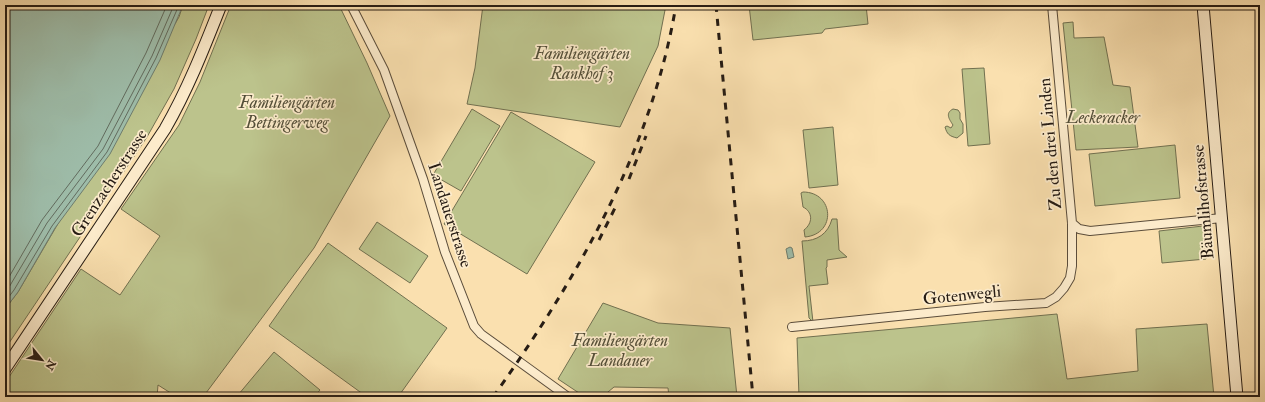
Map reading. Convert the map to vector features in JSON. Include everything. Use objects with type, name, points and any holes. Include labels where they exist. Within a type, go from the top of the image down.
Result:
[{"type":"main road","name":"Grenzacherstrasse","points":[[5,369],[166,129],[192,77],[221,5]]},
{"type":"main road","name":"Bäumlihofstrasse","points":[[1203,5],[1237,397]]},
{"type":"street","name":"Landauerstrasse","points":[[351,5],[384,70],[423,179],[445,252],[474,326],[481,334],[568,397]]},
{"type":"street","name":"Zu den drei Linden","points":[[1052,5],[1072,223],[1079,229],[1090,231],[1222,218]]},
{"type":"street","name":"Gotenwegli","points":[[792,328],[982,308],[1046,303],[1056,297],[1070,278],[1072,266],[1072,223]]},
{"type":"green space","points":[[183,5],[209,5],[174,89],[147,137],[5,349],[5,309],[18,292],[179,17]]},
{"type":"green space","name":"Familiengärten Bettingerweg","points":[[231,5],[339,5],[367,63],[390,116],[314,248],[203,397],[177,397],[158,385],[157,397],[5,397],[5,383],[81,269],[120,295],[160,236],[121,209],[179,125],[200,82]]},
{"type":"green space","name":"Familiengärten Rankhof 3","points":[[483,5],[666,5],[658,46],[620,127],[467,104],[475,68]]},
{"type":"green space","points":[[749,5],[866,5],[868,24],[825,29],[822,33],[753,40]]},
{"type":"green space","points":[[869,5],[903,5],[903,6],[870,9]]},
{"type":"green space","name":"Leckeracker","points":[[1073,22],[1074,38],[1104,37],[1113,85],[1130,87],[1138,147],[1076,150],[1063,23]]},
{"type":"green space","points":[[984,68],[990,144],[968,146],[962,69]]},
{"type":"green space","points":[[472,109],[500,126],[461,191],[433,175]]},
{"type":"green space","points":[[953,109],[958,110],[960,113],[960,119],[963,124],[963,133],[957,138],[949,134],[945,127],[947,126],[951,128],[953,125],[948,114]]},
{"type":"green space","points":[[511,112],[595,162],[527,274],[444,224]]},
{"type":"green space","points":[[833,127],[838,185],[809,188],[803,130]]},
{"type":"green space","points":[[1175,145],[1180,198],[1095,206],[1089,154]]},
{"type":"green space","points":[[801,193],[813,194],[821,199],[826,205],[828,213],[827,221],[823,229],[815,234],[805,237],[804,230],[809,224],[811,218],[809,212],[803,207]]},
{"type":"green space","points":[[832,219],[837,219],[839,250],[847,257],[827,260],[826,268],[828,284],[809,286],[813,322],[809,318],[802,241],[812,240],[821,236],[828,229]]},
{"type":"green space","points":[[377,222],[428,256],[410,283],[359,249]]},
{"type":"green space","points":[[1203,226],[1206,259],[1162,263],[1159,231]]},
{"type":"green space","points":[[328,243],[447,328],[398,397],[367,397],[269,326]]},
{"type":"green space","name":"Familiengärten Landauer","points":[[603,303],[658,323],[730,328],[737,397],[669,397],[668,388],[614,387],[602,397],[585,397],[558,379]]},
{"type":"green space","points":[[1057,314],[1067,379],[1138,371],[1136,329],[1207,324],[1214,397],[799,397],[797,338]]},
{"type":"green space","points":[[274,352],[320,390],[314,397],[240,397],[238,395]]},
{"type":"water","points":[[5,5],[183,5],[160,60],[110,154],[55,228],[18,292],[5,309]]},
{"type":"water","points":[[790,247],[792,248],[794,257],[788,259],[786,249]]},
{"type":"railway","points":[[493,397],[554,306],[607,211],[630,161],[649,110],[665,58],[676,5]]},
{"type":"railway","points":[[716,5],[753,397]]},
{"type":"railway","points":[[629,179],[646,136]]},
{"type":"railway","points":[[599,240],[615,208]]}]
